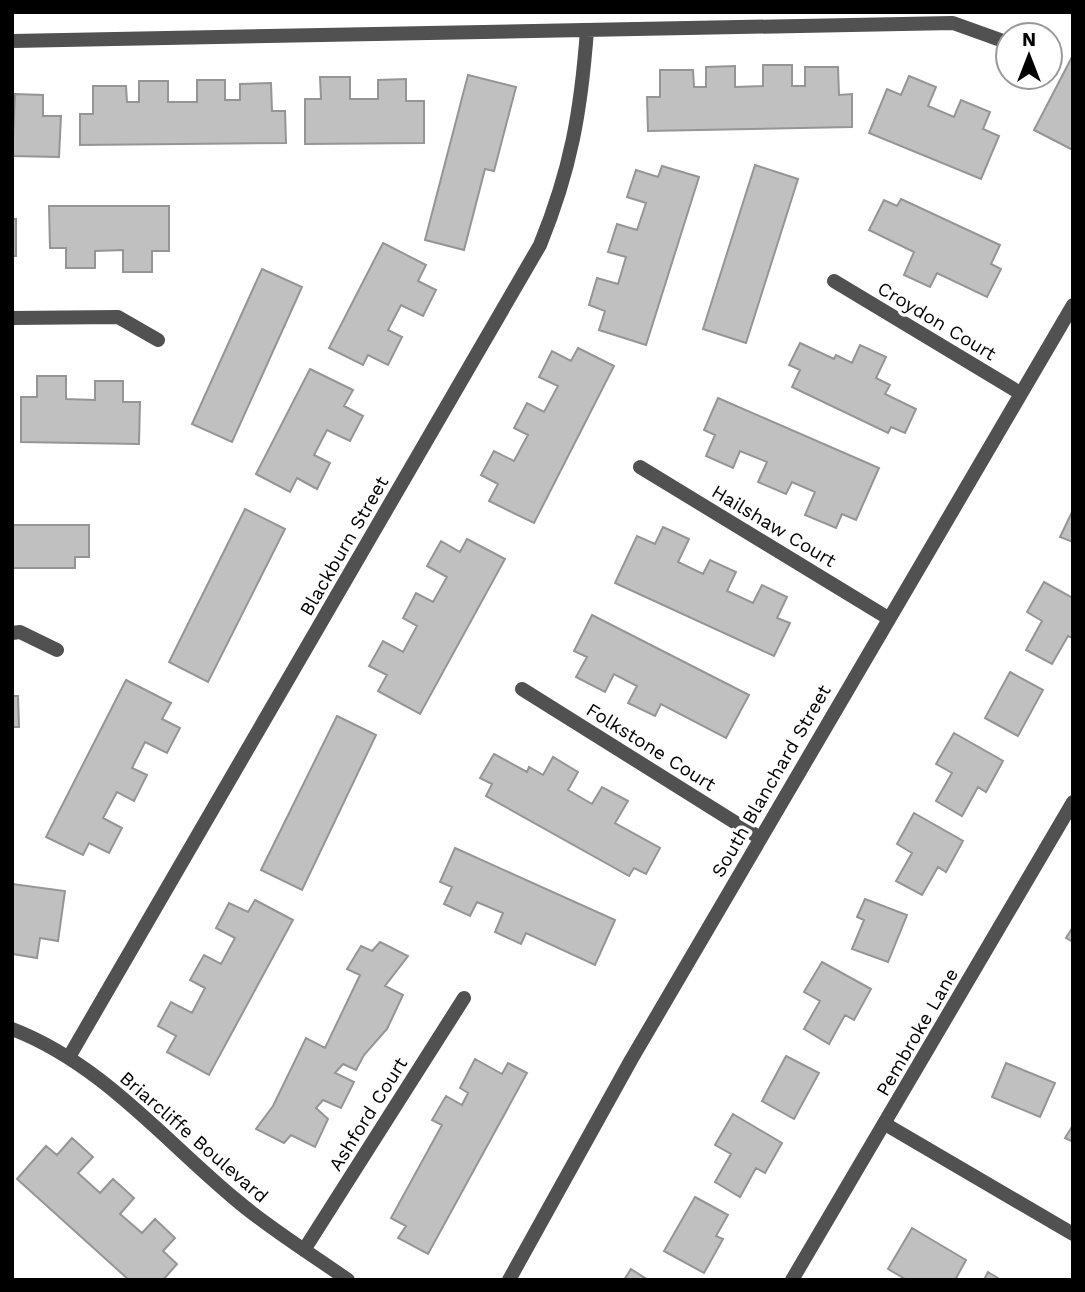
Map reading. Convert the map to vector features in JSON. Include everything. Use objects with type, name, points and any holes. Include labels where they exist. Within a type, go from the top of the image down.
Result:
[{"type":"street","points":[[12,41],[953,23],[994,38]]},
{"type":"street","name":"Blackburn Street","points":[[68,1057],[540,245],[558,202],[573,150],[582,104],[587,30]]},
{"type":"street","name":"Croydon Court","points":[[834,281],[1020,393]]},
{"type":"street","name":"South Blanchard Street","points":[[509,1280],[631,1060],[1073,305]]},
{"type":"street","points":[[12,317],[118,317],[158,341]]},
{"type":"street","name":"Hailshaw Court","points":[[640,467],[888,618]]},
{"type":"street","points":[[12,632],[20,632],[57,650]]},
{"type":"street","name":"Folkstone Court","points":[[522,689],[760,838]]},
{"type":"street","name":"Pembroke Lane","points":[[792,1280],[1073,802]]},
{"type":"street","name":"Ashford Court","points":[[304,1250],[464,998]]},
{"type":"street","name":"Briarcliffe Boulevard","points":[[12,1030],[68,1057],[137,1111],[235,1199],[348,1280]]},
{"type":"street","points":[[885,1124],[1073,1234]]},
{"type":"building","points":[[1073,55],[1073,150],[1034,130],[1054,91],[1064,91],[1064,72]]},
{"type":"building","points":[[763,65],[792,65],[792,86],[805,86],[805,67],[838,67],[839,95],[852,94],[852,127],[648,131],[647,97],[660,97],[660,70],[693,70],[694,87],[706,87],[706,67],[735,66],[735,87],[763,86]]},
{"type":"building","points":[[468,75],[516,87],[494,171],[485,169],[464,250],[425,240]]},
{"type":"building","points":[[909,76],[936,87],[928,106],[954,117],[961,100],[990,112],[983,129],[999,136],[981,179],[869,133],[887,89],[901,95]]},
{"type":"building","points":[[320,77],[350,77],[350,99],[378,99],[378,80],[406,79],[406,101],[424,101],[424,143],[305,144],[305,99],[321,99]]},
{"type":"building","points":[[197,80],[225,80],[225,100],[240,100],[240,84],[271,83],[272,111],[285,111],[286,143],[80,145],[80,114],[93,114],[93,86],[126,86],[127,102],[139,102],[139,81],[168,81],[168,102],[197,102]]},
{"type":"building","points":[[15,94],[43,95],[43,116],[61,116],[59,157],[12,156]]},
{"type":"building","points":[[755,165],[798,179],[746,343],[703,329]]},
{"type":"building","points":[[662,166],[699,177],[646,345],[599,330],[605,311],[589,305],[597,278],[618,284],[626,257],[608,252],[617,224],[637,230],[646,203],[627,197],[636,170],[658,177]]},
{"type":"building","points":[[901,199],[1000,245],[991,264],[1001,269],[987,297],[937,273],[930,287],[904,275],[914,252],[869,230],[884,200],[897,206]]},
{"type":"building","points":[[49,206],[169,206],[169,251],[152,251],[152,272],[123,272],[123,250],[95,251],[95,268],[66,268],[66,248],[50,248]]},
{"type":"building","points":[[12,219],[16,219],[16,256],[12,256]]},
{"type":"building","points":[[383,243],[426,265],[418,281],[436,290],[423,316],[401,305],[388,330],[402,337],[388,365],[368,355],[363,365],[329,348]]},
{"type":"building","points":[[262,269],[302,287],[232,442],[192,424]]},
{"type":"building","points":[[800,343],[834,359],[836,355],[852,363],[860,345],[886,357],[876,378],[890,385],[885,394],[916,409],[905,433],[891,427],[888,433],[792,387],[800,370],[789,365]]},
{"type":"building","points":[[578,348],[614,366],[534,523],[489,501],[498,484],[481,475],[494,451],[514,461],[528,435],[514,428],[527,403],[544,412],[558,386],[539,377],[552,351],[571,361]]},
{"type":"building","points":[[310,369],[353,390],[344,406],[363,416],[350,441],[327,430],[314,455],[330,463],[317,489],[297,478],[290,492],[256,474]]},
{"type":"building","points":[[37,376],[66,376],[66,399],[95,400],[95,381],[123,381],[123,402],[140,402],[139,444],[21,442],[21,397],[37,397]]},
{"type":"building","points":[[718,398],[879,468],[856,520],[842,514],[836,528],[805,515],[815,492],[792,482],[786,494],[758,482],[767,462],[740,451],[733,468],[706,456],[715,435],[704,430]]},
{"type":"building","points":[[245,509],[285,529],[208,682],[169,662]]},
{"type":"building","points":[[1073,510],[1073,542],[1060,537]]},
{"type":"building","points":[[12,525],[89,525],[89,557],[75,557],[75,568],[12,568]]},
{"type":"building","points":[[663,527],[689,539],[678,562],[703,574],[710,560],[736,572],[727,591],[753,603],[762,585],[787,597],[777,618],[790,623],[774,656],[615,583],[637,536],[655,544]]},
{"type":"building","points":[[467,539],[505,559],[420,714],[378,691],[387,675],[369,666],[383,641],[403,652],[417,626],[403,618],[416,593],[433,602],[447,577],[427,566],[441,541],[460,552]]},
{"type":"building","points":[[1044,582],[1073,598],[1073,638],[1068,636],[1052,664],[1026,650],[1042,621],[1027,612]]},
{"type":"building","points":[[592,615],[749,695],[726,738],[661,704],[655,716],[628,703],[637,686],[614,674],[605,692],[576,677],[587,657],[574,651]]},
{"type":"building","points":[[1010,672],[1043,690],[1018,736],[985,718]]},
{"type":"building","points":[[126,680],[171,703],[162,719],[180,728],[167,753],[145,742],[132,768],[147,775],[134,801],[117,792],[103,818],[122,828],[109,853],[89,843],[83,855],[46,837]]},
{"type":"building","points":[[12,696],[18,696],[19,727],[12,727]]},
{"type":"building","points":[[337,716],[376,735],[302,890],[261,870]]},
{"type":"building","points":[[954,733],[1003,761],[986,792],[978,787],[962,816],[936,801],[952,773],[936,764]]},
{"type":"building","points":[[494,754],[527,772],[529,767],[543,775],[553,757],[578,772],[568,790],[592,804],[602,787],[628,801],[615,823],[660,848],[646,874],[634,868],[629,876],[486,796],[492,784],[480,778]]},
{"type":"building","points":[[914,813],[963,841],[946,872],[938,867],[922,895],[896,881],[912,853],[897,844]]},
{"type":"building","points":[[455,848],[615,920],[595,965],[526,933],[521,944],[495,932],[503,913],[477,902],[470,916],[444,904],[452,887],[440,882]]},
{"type":"building","points":[[12,884],[65,891],[58,941],[40,938],[37,958],[12,954]]},
{"type":"building","points":[[865,899],[907,915],[888,962],[852,949],[864,920],[857,917]]},
{"type":"building","points":[[255,900],[293,920],[209,1075],[167,1052],[176,1036],[158,1026],[171,1002],[192,1013],[205,988],[190,980],[204,955],[221,964],[235,938],[216,928],[229,903],[248,912]]},
{"type":"building","points":[[1073,927],[1073,942],[1066,938]]},
{"type":"building","points":[[380,942],[408,956],[385,986],[403,995],[387,1029],[364,1055],[356,1070],[343,1064],[335,1073],[354,1082],[341,1108],[323,1100],[316,1108],[328,1119],[315,1147],[291,1135],[284,1143],[256,1129],[273,1106],[306,1038],[325,1048],[360,975],[347,969],[361,946],[372,951]]},
{"type":"building","points":[[822,962],[871,989],[854,1020],[845,1015],[829,1044],[804,1029],[820,1001],[804,992]]},
{"type":"building","points":[[786,1056],[819,1073],[794,1119],[762,1101]]},
{"type":"building","points":[[475,1059],[502,1074],[508,1063],[527,1073],[428,1254],[398,1238],[406,1226],[391,1218],[442,1125],[432,1120],[446,1096],[462,1105],[468,1093],[460,1088]]},
{"type":"building","points":[[1006,1063],[1055,1083],[1040,1117],[992,1097]]},
{"type":"building","points":[[733,1114],[782,1143],[765,1173],[756,1168],[740,1197],[715,1182],[731,1154],[715,1145]]},
{"type":"building","points":[[1073,1125],[1073,1142],[1065,1138]]},
{"type":"building","points":[[72,1138],[93,1157],[78,1173],[100,1193],[113,1179],[134,1198],[120,1214],[142,1233],[155,1219],[175,1238],[163,1251],[177,1264],[163,1280],[129,1280],[17,1179],[46,1146],[57,1155]]},
{"type":"building","points":[[695,1197],[728,1215],[716,1236],[723,1239],[704,1273],[664,1251]]},
{"type":"building","points":[[912,1228],[966,1260],[955,1280],[907,1280],[888,1269]]},
{"type":"building","points":[[631,1269],[648,1280],[624,1280]]},
{"type":"building","points":[[988,1272],[1001,1280],[984,1280]]}]
